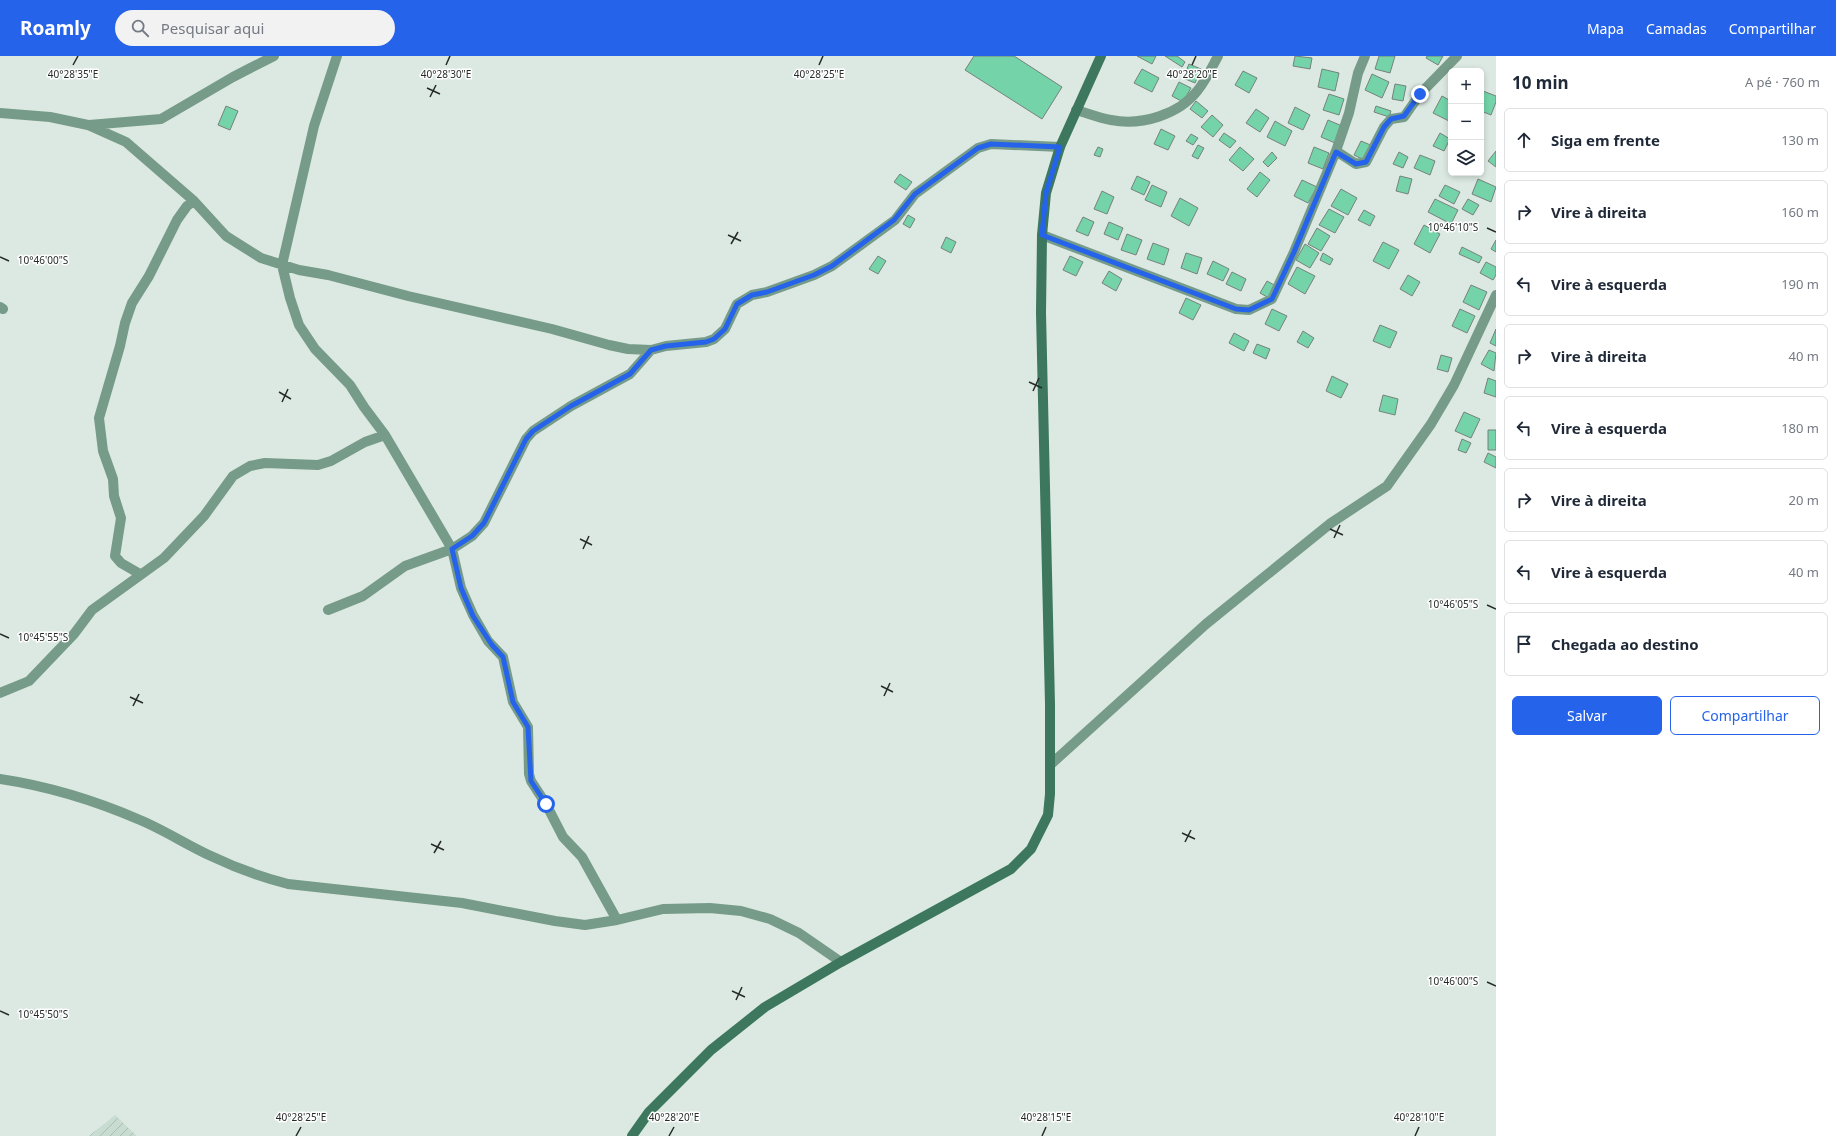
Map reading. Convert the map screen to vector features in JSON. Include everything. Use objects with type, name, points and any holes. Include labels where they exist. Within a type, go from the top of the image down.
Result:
[{"type":"main road","points":[[632,1136],[649,1112],[711,1050],[765,1007],[841,962],[1011,869],[1031,849],[1048,815],[1050,765],[1041,313],[1042,235],[1046,193],[1060,147],[1101,56]]},
{"type":"street","points":[[88,125],[161,119],[233,77],[274,56]]},
{"type":"street","points":[[337,56],[314,126],[282,266],[290,298],[299,325],[315,349],[350,385],[385,435],[452,549],[461,588],[473,616],[488,641],[503,657],[513,702],[528,727],[531,781],[546,804],[563,837],[582,857],[617,920]]},
{"type":"street","points":[[1076,110],[1111,120],[1132,122],[1154,118],[1176,110],[1197,91],[1218,56]]},
{"type":"street","points":[[1042,235],[1236,309],[1249,310],[1272,299],[1294,252],[1336,152],[1349,113],[1358,73],[1365,56]]},
{"type":"street","points":[[1336,152],[1356,164],[1366,162],[1384,127],[1391,119],[1404,116],[1420,94],[1456,56]]},
{"type":"street","points":[[0,113],[50,117],[88,125],[126,142],[194,201],[226,236],[261,258],[282,266],[328,274],[622,348],[651,350],[666,346],[706,342],[714,339],[725,329],[737,304],[752,295],[767,292],[808,277],[832,266],[894,220],[915,194],[978,148],[991,144],[1060,147]]},
{"type":"street","points":[[140,574],[120,563],[115,556],[122,518],[114,496],[113,479],[103,450],[98,418],[120,346],[124,323],[132,303],[149,276],[177,220],[187,206],[194,201]]},
{"type":"street","points":[[1050,765],[1206,624],[1331,523],[1387,486],[1431,424],[1454,385],[1496,295]]},
{"type":"street","points":[[328,610],[363,596],[405,566],[452,549],[472,536],[484,523],[526,439],[533,431],[571,406],[630,374],[651,350]]},
{"type":"street","points":[[0,693],[29,680],[74,634],[92,610],[164,558],[204,516],[233,476],[250,466],[265,463],[318,465],[331,461],[365,442],[385,435]]},
{"type":"street","points":[[0,779],[51,790],[104,806],[141,820],[210,856],[260,877],[288,884],[462,903],[555,921],[585,925],[617,920],[663,909],[710,908],[741,911],[770,919],[799,933],[841,962]]},
{"type":"shaded area","points":[[115,1115],[137,1136],[89,1136]]},
{"type":"building","points":[[974,56],[1014,56],[1062,87],[1042,119],[965,70]]},
{"type":"building","points":[[1137,56],[1156,56],[1152,64]]},
{"type":"building","points":[[1165,56],[1177,56],[1185,62],[1182,67]]},
{"type":"building","points":[[1295,56],[1312,58],[1310,69],[1293,66]]},
{"type":"building","points":[[1379,56],[1395,56],[1390,73],[1375,69]]},
{"type":"building","points":[[1427,56],[1443,56],[1438,65],[1426,58]]},
{"type":"building","points":[[1189,64],[1201,69],[1195,83],[1183,78]]},
{"type":"building","points":[[1142,69],[1159,78],[1152,92],[1134,83]]},
{"type":"building","points":[[1322,69],[1339,73],[1335,91],[1318,87]]},
{"type":"building","points":[[1243,71],[1257,78],[1249,93],[1235,85]]},
{"type":"building","points":[[1372,74],[1389,82],[1382,98],[1365,90]]},
{"type":"building","points":[[1179,82],[1191,88],[1183,102],[1172,96]]},
{"type":"building","points":[[1395,84],[1406,86],[1403,101],[1392,99]]},
{"type":"building","points":[[1484,91],[1496,96],[1496,102],[1491,115],[1484,112]]},
{"type":"building","points":[[1329,94],[1344,99],[1339,115],[1323,110]]},
{"type":"building","points":[[1442,96],[1448,99],[1448,120],[1433,113]]},
{"type":"building","points":[[1196,101],[1208,111],[1202,118],[1190,109]]},
{"type":"building","points":[[226,106],[238,111],[230,130],[218,125]]},
{"type":"building","points":[[1376,106],[1391,111],[1389,117],[1374,112]]},
{"type":"building","points":[[1295,107],[1310,115],[1303,130],[1288,123]]},
{"type":"building","points":[[1256,109],[1269,118],[1260,132],[1246,123]]},
{"type":"building","points":[[1212,115],[1223,125],[1213,137],[1201,127]]},
{"type":"building","points":[[1328,120],[1342,126],[1335,143],[1321,137]]},
{"type":"building","points":[[1275,121],[1292,131],[1285,146],[1267,137]]},
{"type":"building","points":[[1161,129],[1175,136],[1168,150],[1154,144]]},
{"type":"building","points":[[1224,133],[1236,141],[1230,148],[1219,140]]},
{"type":"building","points":[[1440,133],[1448,138],[1448,143],[1444,151],[1433,146]]},
{"type":"building","points":[[1191,134],[1198,138],[1193,145],[1186,141]]},
{"type":"building","points":[[1361,141],[1373,146],[1366,161],[1354,155]]},
{"type":"building","points":[[1198,145],[1204,148],[1198,159],[1192,156]]},
{"type":"building","points":[[1098,147],[1103,149],[1100,157],[1094,155]]},
{"type":"building","points":[[1240,147],[1254,159],[1243,171],[1229,160]]},
{"type":"building","points":[[1314,147],[1329,153],[1323,169],[1308,163]]},
{"type":"building","points":[[1496,151],[1496,167],[1488,161]]},
{"type":"building","points":[[1272,152],[1277,158],[1268,167],[1263,162]]},
{"type":"building","points":[[1399,152],[1408,157],[1403,168],[1393,164]]},
{"type":"building","points":[[1420,155],[1435,161],[1430,175],[1414,168]]},
{"type":"building","points":[[1260,172],[1270,180],[1257,197],[1247,189]]},
{"type":"building","points":[[900,174],[912,182],[906,190],[894,182]]},
{"type":"building","points":[[1137,176],[1150,182],[1144,195],[1131,189]]},
{"type":"building","points":[[1400,176],[1412,179],[1408,194],[1396,191]]},
{"type":"building","points":[[1478,179],[1496,187],[1491,202],[1472,194]]},
{"type":"building","points":[[1302,180],[1317,187],[1308,203],[1294,196]]},
{"type":"building","points":[[1152,185],[1167,192],[1161,207],[1145,200]]},
{"type":"building","points":[[1445,185],[1460,192],[1454,204],[1439,196]]},
{"type":"building","points":[[1341,189],[1357,198],[1348,215],[1331,206]]},
{"type":"building","points":[[1102,191],[1114,197],[1107,214],[1094,209]]},
{"type":"building","points":[[1180,198],[1198,208],[1189,226],[1171,216]]},
{"type":"building","points":[[1435,199],[1458,210],[1451,224],[1428,212]]},
{"type":"building","points":[[1468,199],[1479,205],[1473,215],[1462,209]]},
{"type":"building","points":[[1329,209],[1344,217],[1335,233],[1319,225]]},
{"type":"building","points":[[1364,210],[1375,216],[1370,226],[1358,220]]},
{"type":"building","points":[[908,215],[915,219],[910,228],[903,224]]},
{"type":"building","points":[[1083,217],[1094,222],[1088,236],[1076,231]]},
{"type":"building","points":[[1109,222],[1123,228],[1118,240],[1104,234]]},
{"type":"building","points":[[1424,225],[1440,234],[1430,253],[1414,244]]},
{"type":"building","points":[[1317,228],[1330,236],[1321,251],[1308,244]]},
{"type":"building","points":[[1127,234],[1142,240],[1136,255],[1121,250]]},
{"type":"building","points":[[946,237],[956,242],[951,253],[941,248]]},
{"type":"building","points":[[1496,240],[1496,252],[1491,249]]},
{"type":"building","points":[[1383,242],[1399,250],[1389,269],[1373,261]]},
{"type":"building","points":[[1153,243],[1169,249],[1164,265],[1147,259]]},
{"type":"building","points":[[1305,244],[1319,253],[1310,268],[1296,260]]},
{"type":"building","points":[[1462,247],[1482,257],[1479,263],[1459,254]]},
{"type":"building","points":[[1186,253],[1202,258],[1197,274],[1181,268]]},
{"type":"building","points":[[1323,253],[1333,259],[1330,265],[1320,260]]},
{"type":"building","points":[[878,256],[886,261],[878,274],[869,269]]},
{"type":"building","points":[[1070,256],[1083,262],[1076,276],[1063,270]]},
{"type":"building","points":[[1213,261],[1229,269],[1223,281],[1207,274]]},
{"type":"building","points":[[1486,262],[1496,267],[1496,275],[1493,280],[1480,273]]},
{"type":"building","points":[[1297,267],[1315,276],[1305,294],[1288,284]]},
{"type":"building","points":[[1109,271],[1122,279],[1116,291],[1102,283]]},
{"type":"building","points":[[1232,272],[1246,279],[1241,291],[1226,284]]},
{"type":"building","points":[[1408,275],[1420,282],[1412,296],[1400,289]]},
{"type":"building","points":[[1267,281],[1276,286],[1269,298],[1260,293]]},
{"type":"building","points":[[1471,285],[1487,292],[1479,310],[1463,302]]},
{"type":"building","points":[[1186,298],[1201,305],[1193,320],[1179,313]]},
{"type":"building","points":[[1272,309],[1287,316],[1279,331],[1265,324]]},
{"type":"building","points":[[1460,309],[1475,316],[1467,333],[1452,326]]},
{"type":"building","points":[[1380,325],[1397,332],[1390,348],[1373,341]]},
{"type":"building","points":[[1496,329],[1496,346],[1490,343]]},
{"type":"building","points":[[1303,331],[1314,338],[1308,348],[1297,342]]},
{"type":"building","points":[[1234,333],[1249,341],[1244,351],[1229,343]]},
{"type":"building","points":[[1257,344],[1270,349],[1266,359],[1253,353]]},
{"type":"building","points":[[1489,350],[1496,353],[1494,371],[1481,364]]},
{"type":"building","points":[[1441,355],[1452,358],[1448,372],[1437,369]]},
{"type":"building","points":[[1332,376],[1348,384],[1341,398],[1326,391]]},
{"type":"building","points":[[1488,378],[1496,381],[1496,397],[1484,393]]},
{"type":"building","points":[[1383,395],[1398,399],[1395,415],[1379,411]]},
{"type":"building","points":[[1464,412],[1480,419],[1471,438],[1455,431]]},
{"type":"building","points":[[1488,430],[1496,430],[1496,450],[1488,450]]},
{"type":"building","points":[[1462,439],[1471,443],[1466,453],[1458,450]]},
{"type":"building","points":[[1488,453],[1496,457],[1496,468],[1484,462]]},
{"type":"route","points":[[546,804],[531,781],[529,774],[530,753],[528,727],[510,695],[505,662],[503,657],[488,641],[473,616],[461,588],[452,549],[472,536],[484,523],[526,439],[533,431],[571,406],[630,374],[642,358],[651,350],[666,346],[706,342],[714,339],[725,329],[737,304],[752,295],[767,292],[814,275],[832,266],[894,220],[906,208],[915,194],[930,182],[978,148],[991,144],[1060,147],[1046,193],[1042,235],[1236,309],[1249,310],[1272,299],[1294,252],[1336,152],[1356,164],[1366,162],[1384,127],[1391,119],[1404,116],[1410,110],[1420,94]]}]
